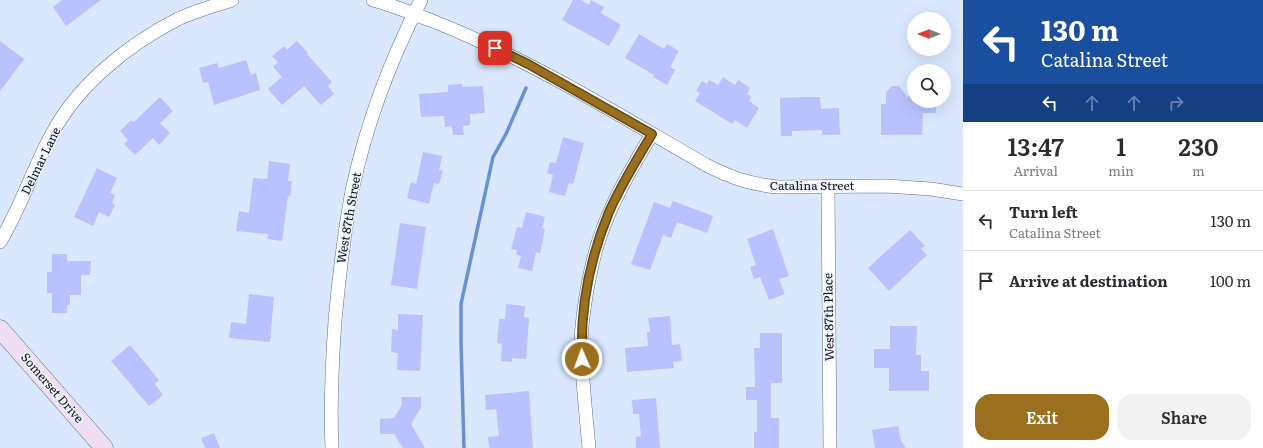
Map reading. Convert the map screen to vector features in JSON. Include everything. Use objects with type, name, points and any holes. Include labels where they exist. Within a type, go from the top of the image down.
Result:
[{"type":"street","name":"Delmar Lane","points":[[0,242],[11,224],[41,155],[54,131],[73,102],[96,77],[122,54],[150,34],[200,10],[232,0]]},
{"type":"street","points":[[373,0],[414,14]]},
{"type":"street","name":"West 87th Street","points":[[332,448],[332,394],[336,310],[352,190],[368,128],[382,88],[400,42],[420,0]]},
{"type":"street","name":"Catalina Street","points":[[414,14],[485,43],[528,64],[706,165],[740,180],[778,187],[886,186],[931,189],[963,194]]},
{"type":"street","points":[[589,448],[581,344],[584,309],[591,266],[598,242],[610,212],[626,178],[652,134]]},
{"type":"street","name":"West 87th Place","points":[[828,186],[830,448]]},
{"type":"street","name":"Somerset Drive","points":[[0,329],[104,448]]},
{"type":"building","points":[[62,0],[101,0],[66,26],[53,7]]},
{"type":"building","points":[[573,0],[581,0],[589,5],[591,0],[604,7],[601,13],[621,25],[609,46],[562,20]]},
{"type":"building","points":[[639,34],[664,49],[667,44],[679,51],[670,67],[675,70],[667,85],[653,77],[654,75],[625,58]]},
{"type":"building","points":[[0,41],[24,59],[0,91]]},
{"type":"building","points":[[297,41],[332,82],[328,86],[334,94],[321,105],[304,86],[282,105],[268,89],[282,77],[273,67],[278,62],[272,56],[284,46],[287,50]]},
{"type":"building","points":[[246,60],[251,75],[256,73],[260,90],[214,105],[208,82],[203,83],[199,68],[217,63],[219,68]]},
{"type":"building","points":[[723,77],[735,85],[738,80],[750,88],[747,94],[751,96],[749,101],[759,108],[747,128],[735,120],[732,124],[695,101],[700,93],[696,91],[702,81],[707,84],[709,80],[718,85]]},
{"type":"building","points":[[462,84],[462,87],[483,86],[485,113],[470,114],[470,125],[463,126],[464,135],[453,135],[452,126],[445,127],[444,116],[421,117],[419,94],[448,92],[448,85]]},
{"type":"building","points":[[892,86],[899,86],[907,97],[907,108],[936,108],[936,113],[923,113],[922,135],[881,135],[881,104],[886,104],[886,92]]},
{"type":"building","points":[[160,97],[173,111],[160,123],[170,133],[159,145],[153,138],[135,155],[124,144],[128,140],[120,131],[131,120],[134,122]]},
{"type":"building","points":[[820,97],[821,109],[839,108],[840,135],[822,135],[822,130],[792,131],[792,136],[781,136],[780,98]]},
{"type":"building","points":[[563,137],[584,143],[573,184],[569,183],[565,196],[549,192],[553,175],[547,173],[550,162],[556,163]]},
{"type":"building","points":[[423,152],[442,156],[439,170],[443,171],[439,184],[434,183],[429,204],[407,198],[411,182],[416,184]]},
{"type":"building","points":[[269,161],[290,164],[288,181],[292,181],[290,197],[288,196],[282,241],[267,239],[268,234],[236,231],[239,211],[249,213],[253,178],[267,179]]},
{"type":"building","points":[[97,168],[117,178],[110,193],[115,195],[112,203],[115,205],[109,217],[99,212],[93,226],[74,217]]},
{"type":"building","points":[[673,201],[713,216],[707,233],[677,222],[671,238],[663,235],[650,270],[631,264],[654,202],[670,208]]},
{"type":"building","points":[[526,212],[545,217],[542,228],[545,229],[540,253],[536,252],[532,271],[518,268],[521,256],[516,255],[517,250],[511,249],[517,227],[522,228]]},
{"type":"building","points":[[400,223],[426,227],[417,289],[391,285]]},
{"type":"building","points":[[773,229],[789,276],[779,279],[785,294],[769,300],[760,277],[754,279],[750,267],[756,265],[747,239]]},
{"type":"building","points":[[910,230],[925,246],[921,249],[927,255],[889,291],[868,268]]},
{"type":"building","points":[[52,254],[67,254],[67,261],[91,261],[90,275],[81,275],[81,295],[70,295],[70,305],[67,305],[67,313],[52,313],[52,293],[47,293],[47,272],[52,272]]},
{"type":"building","points":[[249,294],[274,297],[270,342],[229,338],[231,322],[246,324]]},
{"type":"building","points":[[506,304],[525,306],[524,317],[529,318],[526,359],[512,358],[512,362],[501,361],[502,344],[497,343],[499,319],[505,319]]},
{"type":"building","points":[[398,314],[423,315],[420,371],[397,370],[398,353],[391,352],[392,329],[398,330]]},
{"type":"building","points":[[670,316],[672,345],[680,344],[682,361],[673,362],[674,368],[627,372],[625,348],[648,346],[647,332],[650,332],[648,318]]},
{"type":"building","points":[[890,326],[917,326],[916,355],[921,355],[921,371],[929,371],[929,391],[889,391],[889,368],[874,368],[874,349],[890,349]]},
{"type":"building","points":[[760,333],[782,333],[782,383],[771,383],[771,418],[779,418],[779,448],[754,448],[754,432],[757,432],[757,400],[746,400],[746,387],[755,387],[754,348],[760,348]]},
{"type":"building","points":[[130,345],[159,380],[155,384],[163,395],[149,406],[111,361]]},
{"type":"building","points":[[529,391],[533,448],[489,448],[488,437],[499,436],[496,409],[486,410],[485,395]]},
{"type":"building","points":[[401,397],[421,397],[421,408],[411,424],[425,448],[403,448],[394,434],[380,434],[380,419],[394,418],[402,405]]},
{"type":"building","points":[[656,398],[660,448],[636,448],[636,437],[641,436],[639,414],[633,414],[632,400]]},
{"type":"building","points":[[898,426],[901,441],[906,448],[875,448],[872,430]]},
{"type":"building","points":[[214,433],[220,448],[205,448],[201,438]]},
{"type":"waterway","points":[[464,448],[461,304],[493,157],[506,134],[526,88]]},
{"type":"route","points":[[495,48],[528,64],[652,134],[626,178],[598,242],[591,266],[584,309],[581,344],[582,359]]}]
